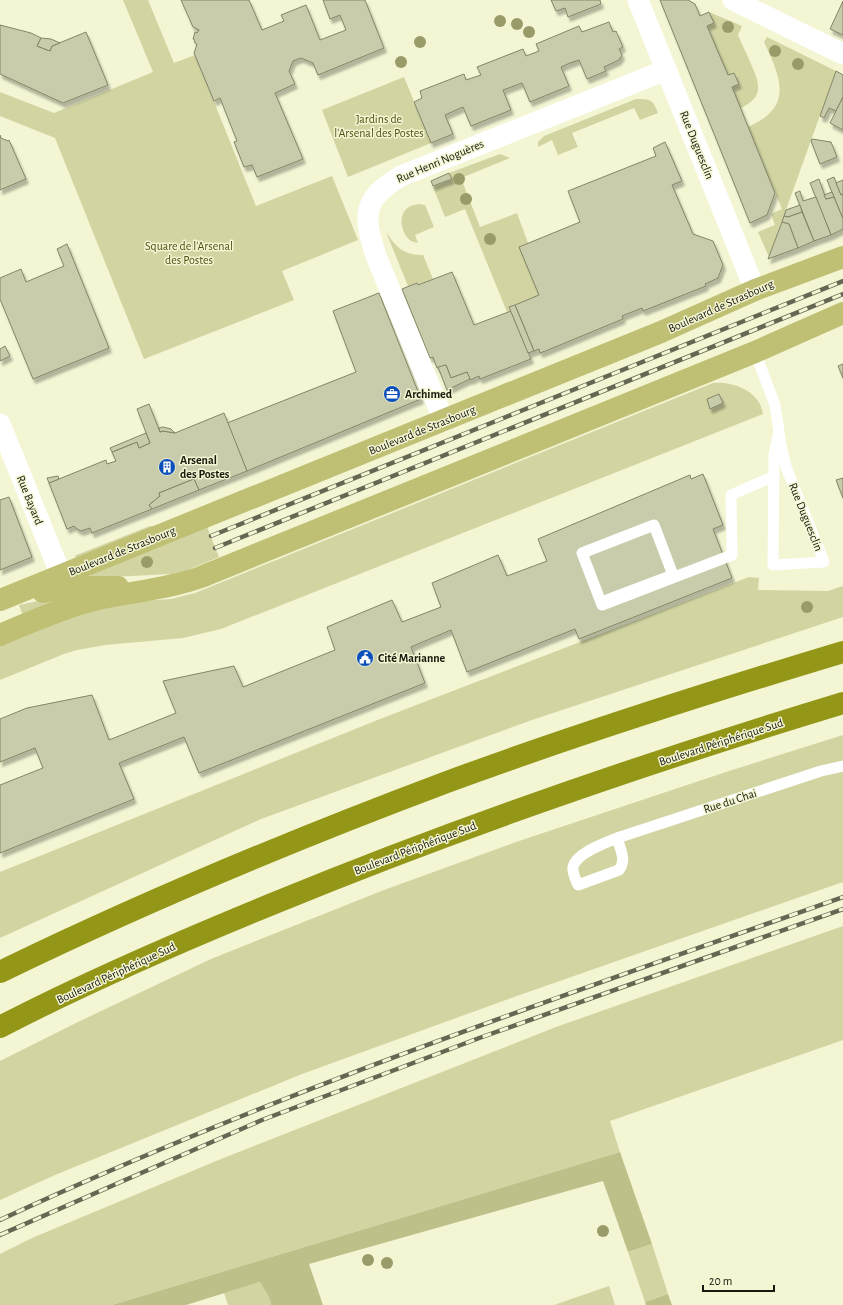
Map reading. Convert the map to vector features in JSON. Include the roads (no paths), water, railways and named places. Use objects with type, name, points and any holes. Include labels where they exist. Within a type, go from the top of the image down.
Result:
[{"type":"highway","points":[[0,972],[78,934],[226,869],[442,784],[581,735],[843,652]]},
{"type":"highway","name":"Boulevard Périphérique Sud","points":[[0,1027],[163,950],[395,855],[610,778],[843,703]]},
{"type":"main road","name":"Boulevard de Strasbourg","points":[[0,600],[661,332],[755,290],[843,257]]},
{"type":"main road","points":[[0,635],[76,606],[113,596],[182,583],[201,577],[754,352],[843,313]]},
{"type":"main road","points":[[0,600],[73,587],[100,586],[152,589]]},
{"type":"street","name":"Rue Duguesclin","points":[[638,0],[755,290]]},
{"type":"street","points":[[733,0],[843,54]]},
{"type":"street","name":"Rue Henri Noguères","points":[[444,421],[376,256],[370,236],[368,212],[378,192],[401,176],[666,70]]},
{"type":"street","name":"Rue Bayard","points":[[0,424],[62,575]]},
{"type":"lane","name":"Rue Duguesclin","points":[[754,352],[775,405],[786,467],[824,562],[773,565],[775,447],[779,430]]},
{"type":"lane","points":[[607,600],[673,575],[654,525],[582,553],[602,605],[732,555],[731,494],[774,476]]},
{"type":"lane","name":"Rue du Chai","points":[[617,838],[623,861],[619,870],[578,885],[573,872],[573,866],[577,860],[593,848],[617,838],[821,771],[843,766]]},
{"type":"railway","points":[[211,536],[843,281]]},
{"type":"railway","points":[[215,548],[843,294]]},
{"type":"railway","points":[[0,1220],[103,1174],[312,1088],[418,1048],[843,897]]},
{"type":"railway","points":[[0,1235],[262,1120],[482,1037],[843,909]]},
{"type":"place","name":"Archimed","points":[[392,394]]},
{"type":"place","name":"Arsenal des Postes","points":[[167,467]]},
{"type":"place","name":"Cité Marianne","points":[[365,658]]},
{"type":"park label","name":"Jardins de l'Arsenal des Postes","points":[[379,126]]},
{"type":"park label","name":"Square de l'Arsenal des Postes","points":[[189,253]]}]
